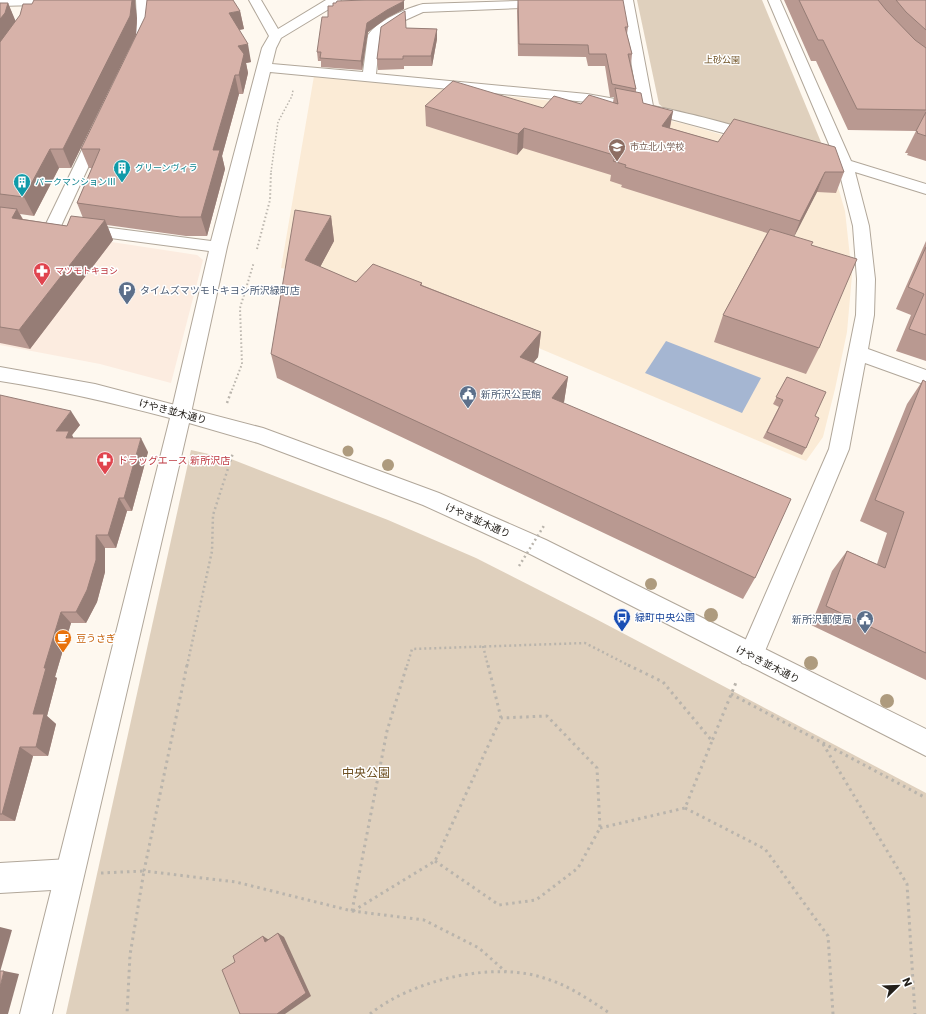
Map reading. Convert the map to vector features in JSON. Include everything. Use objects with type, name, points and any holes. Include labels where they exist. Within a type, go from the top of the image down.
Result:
[{"type":"street","points":[[0,2],[28,7],[74,0]]},
{"type":"street","points":[[133,56],[143,35],[145,18],[142,0]]},
{"type":"street","points":[[255,0],[264,13],[276,36]]},
{"type":"street","points":[[36,1014],[181,413],[218,247],[269,48],[276,36],[313,12],[335,0]]},
{"type":"street","points":[[612,1],[627,0],[646,109]]},
{"type":"street","points":[[751,655],[839,449],[859,353],[865,315],[866,279],[860,226],[845,165],[774,0]]},
{"type":"street","points":[[369,77],[374,35],[390,23],[412,10],[423,8],[559,3]]},
{"type":"street","points":[[264,13],[295,16],[313,12]]},
{"type":"street","points":[[264,68],[587,98],[623,103],[686,118],[773,143]]},
{"type":"street","points":[[103,120],[46,225],[218,247]]},
{"type":"street","points":[[824,158],[926,189]]},
{"type":"street","points":[[859,353],[926,378]]},
{"type":"street","name":"けやき並木通り","points":[[0,374],[46,381],[88,390],[181,413],[263,436],[431,499],[538,547],[926,743]]},
{"type":"street","points":[[0,878],[69,874]]},
{"type":"path","points":[[257,249],[270,200],[272,160],[278,122],[292,96],[293,89]]},
{"type":"path","points":[[227,404],[242,364],[240,308],[254,262]]},
{"type":"path","points":[[127,1014],[130,955],[144,871],[177,709],[212,551],[213,515],[233,452]]},
{"type":"path","points":[[519,566],[545,524]]},
{"type":"path","points":[[352,911],[387,730],[412,649],[585,643],[663,682],[712,741]]},
{"type":"path","points":[[352,911],[435,862],[501,718],[483,646]]},
{"type":"path","points":[[685,808],[737,680]]},
{"type":"path","points":[[731,694],[926,798]]},
{"type":"path","points":[[435,862],[499,905],[536,900],[578,868],[600,828],[597,768],[547,716],[501,718]]},
{"type":"path","points":[[823,744],[907,884],[915,1014]]},
{"type":"path","points":[[600,828],[685,808],[765,849],[828,936],[833,1014]]},
{"type":"path","points":[[69,874],[144,871],[236,882],[352,911],[424,920],[480,948],[506,972]]},
{"type":"path","points":[[370,1014],[379,1006],[418,987],[455,977],[506,972],[539,976],[573,991],[611,1014]]},
{"type":"shaded area","points":[[314,76],[581,104],[630,112],[685,124],[829,166],[833,170],[845,211],[852,275],[847,332],[835,389],[823,437],[806,461],[522,341],[377,286],[281,268]]},
{"type":"shaded area","name":"タイムズマツモトキヨシ所沢緑町店","points":[[59,234],[197,255],[203,260],[171,383],[100,364],[0,345],[0,305]]},
{"type":"green space","name":"上砂公園","points":[[637,0],[762,0],[823,147],[666,110],[659,104]]},
{"type":"green space","name":"中央公園","points":[[191,450],[231,459],[388,520],[476,558],[594,618],[926,793],[926,1014],[66,1014]]},
{"type":"water","points":[[666,341],[761,378],[742,413],[645,373]]},
{"type":"building","points":[[34,0],[132,0],[130,16],[63,149],[50,149],[24,197],[0,194],[0,42],[20,15],[23,4],[32,4]]},
{"type":"building","points":[[147,0],[233,0],[240,11],[229,13],[248,44],[238,46],[244,54],[239,75],[235,75],[213,150],[220,150],[201,217],[180,217],[77,203],[100,149],[81,149],[145,17]]},
{"type":"building","points":[[518,0],[623,0],[628,27],[625,27],[632,54],[628,54],[636,89],[612,84],[606,54],[589,54],[588,45],[519,44]]},
{"type":"building","points":[[799,0],[878,0],[915,40],[926,48],[926,110],[857,109],[823,40],[818,40]]},
{"type":"building","points":[[896,0],[926,0],[926,30],[906,12]]},
{"type":"building","points":[[337,1],[404,1],[367,23],[361,61],[320,58],[321,52],[317,52],[322,17],[328,17],[328,6],[333,6],[333,3],[336,3]]},
{"type":"building","points":[[0,3],[8,3],[5,13],[0,19]]},
{"type":"building","points":[[405,11],[406,28],[437,29],[431,56],[403,56],[403,59],[377,59],[381,27]]},
{"type":"building","points":[[453,81],[543,108],[554,96],[581,104],[589,95],[618,104],[615,88],[641,93],[643,103],[673,111],[662,126],[718,142],[734,119],[835,147],[844,172],[825,172],[800,221],[625,167],[626,165],[613,161],[617,156],[524,128],[518,134],[425,106]]},
{"type":"building","points":[[926,112],[926,136],[917,133],[918,132],[916,131]]},
{"type":"building","points":[[0,207],[17,209],[12,218],[67,226],[71,216],[105,220],[19,330],[0,327]]},
{"type":"building","points":[[295,210],[331,216],[305,260],[356,282],[373,264],[422,283],[420,285],[541,332],[520,357],[568,377],[552,398],[791,499],[755,578],[271,354]]},
{"type":"building","points":[[770,229],[813,242],[811,245],[857,259],[819,348],[723,315]]},
{"type":"building","points":[[926,247],[926,335],[909,329],[924,294],[908,287]]},
{"type":"building","points":[[787,377],[826,392],[815,416],[819,418],[806,448],[767,432],[783,400],[776,397]]},
{"type":"building","points":[[923,380],[926,382],[926,653],[826,606],[847,551],[885,568],[904,512],[875,500]]},
{"type":"building","points":[[0,395],[71,411],[56,431],[69,431],[66,438],[141,438],[124,498],[119,498],[108,535],[96,535],[96,560],[87,590],[76,612],[61,612],[44,668],[46,668],[33,714],[44,714],[36,747],[20,747],[2,814],[0,814]]},
{"type":"building","points":[[278,933],[306,993],[277,1014],[240,1014],[222,970],[235,962],[233,956],[263,936],[265,942]]},
{"type":"building","points":[[0,971],[4,971],[0,987]]},
{"type":"place","name":"市立北小学校","points":[[617,162]]},
{"type":"place","name":"グリーンヴィラ","points":[[122,183]]},
{"type":"place","name":"パークマンションⅢ","points":[[22,197]]},
{"type":"place","name":"マツモトキヨシ","points":[[42,286]]},
{"type":"place","name":"タイムズマツモトキヨシ所沢緑町店","points":[[127,305]]},
{"type":"place","name":"新所沢公民館","points":[[468,409]]},
{"type":"place","name":"ドラッグエース 新所沢店","points":[[105,475]]},
{"type":"place","name":"緑町中央公園","points":[[622,632]]},
{"type":"place","name":"新所沢郵便局","points":[[865,634]]},
{"type":"place","name":"豆うさぎ","points":[[63,653]]}]
